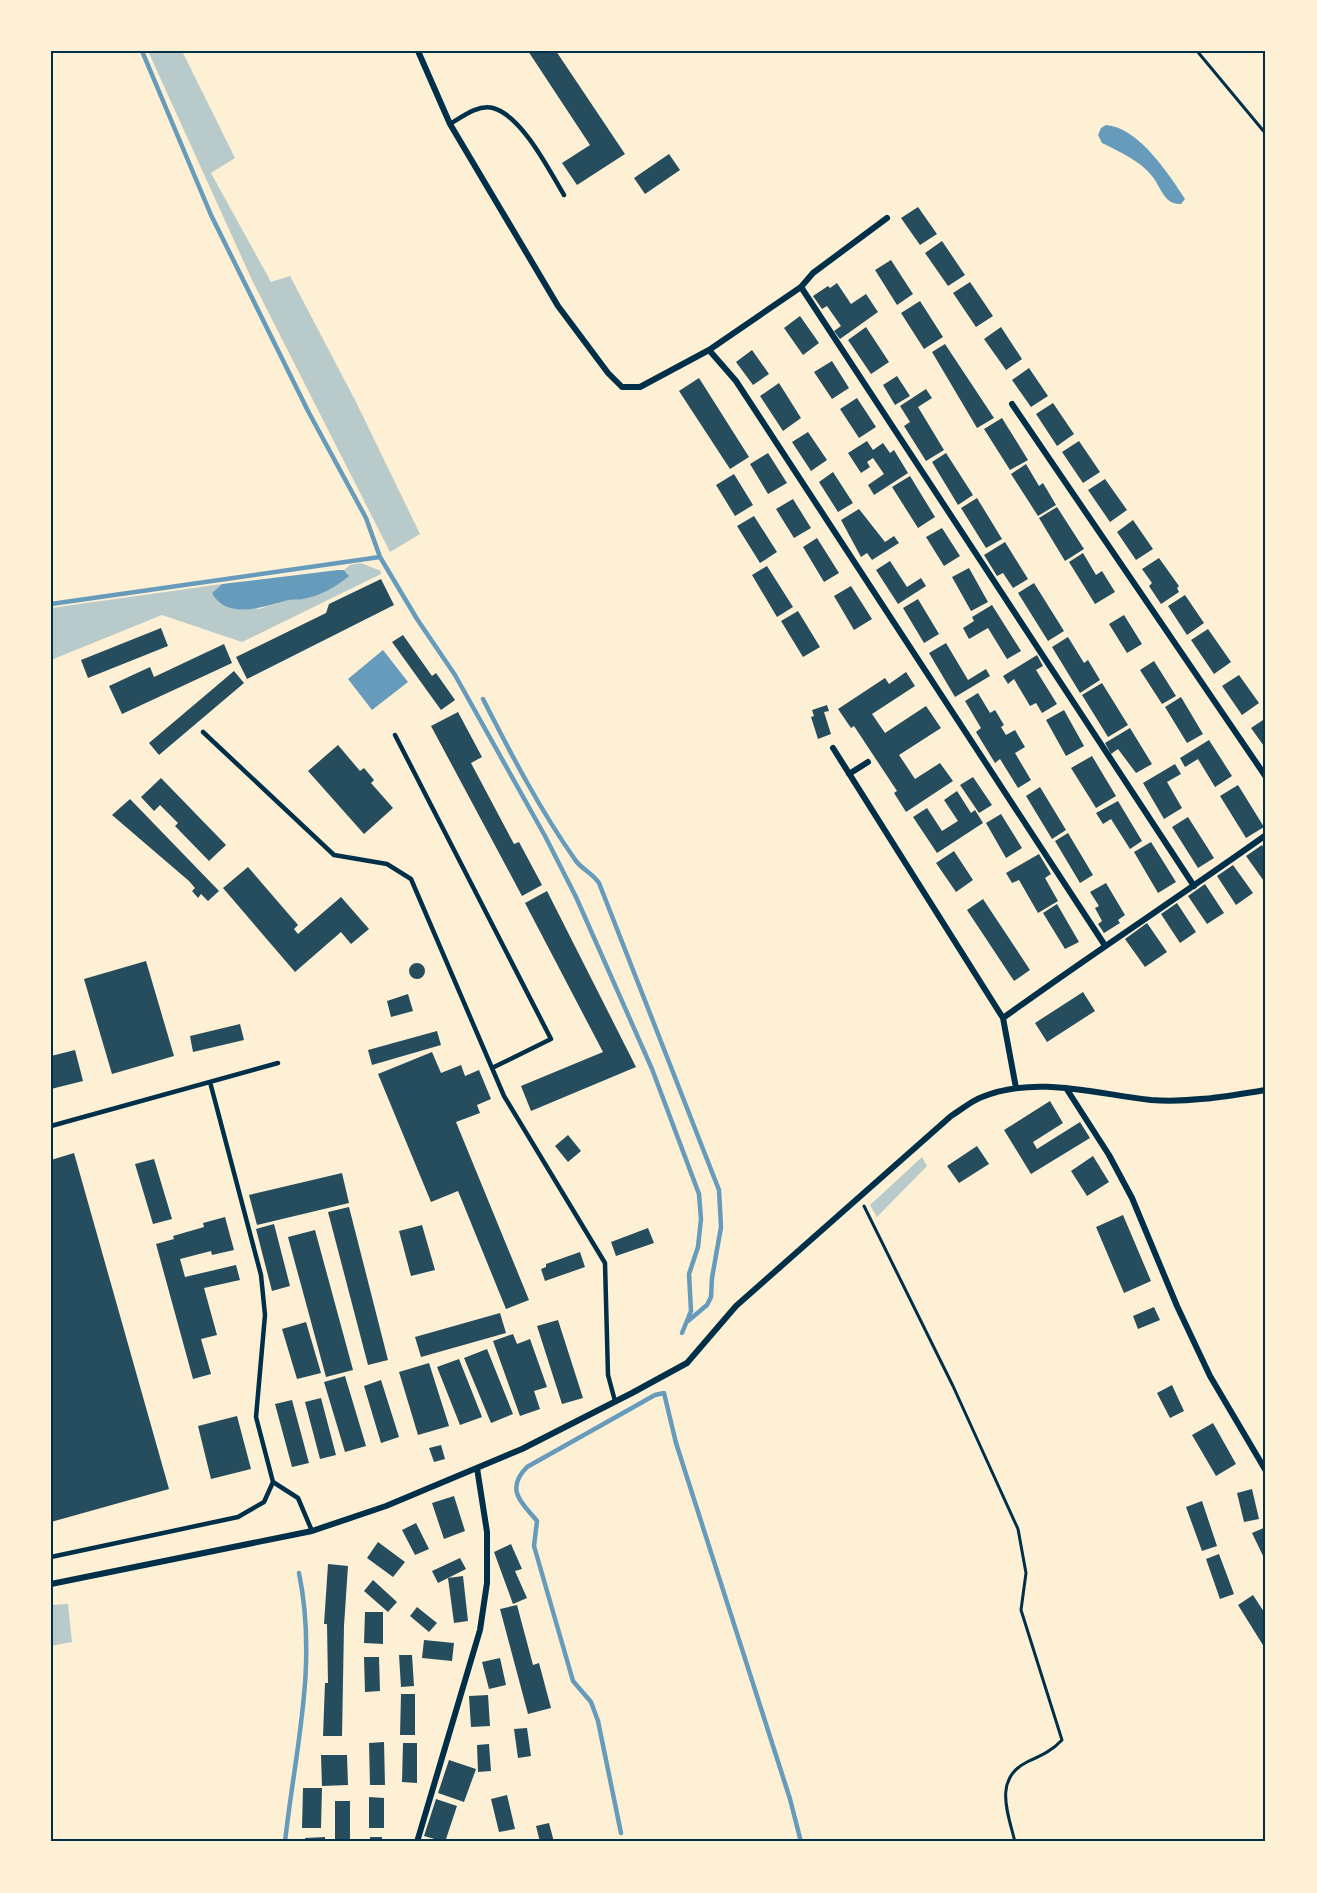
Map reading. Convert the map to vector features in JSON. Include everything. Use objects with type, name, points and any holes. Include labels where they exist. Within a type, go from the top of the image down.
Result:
[{"type":"street","points":[[418,51],[450,124],[558,306],[608,373],[622,387],[640,387],[709,350],[801,287],[813,273],[887,218]]},
{"type":"street","points":[[801,287],[1194,886]]},
{"type":"street","points":[[709,350],[736,381],[1104,945]]},
{"type":"street","points":[[1012,404],[1266,777]]},
{"type":"street","points":[[833,748],[1003,1018],[1016,1088]]},
{"type":"street","points":[[849,774],[867,762]]},
{"type":"street","points":[[1003,1018],[1104,945],[1266,835]]},
{"type":"street","points":[[51,1584],[312,1531],[386,1506],[522,1449],[615,1401],[687,1363],[736,1306],[951,1116],[982,1097],[1016,1088],[1066,1088],[1153,1100],[1211,1099],[1266,1090]]},
{"type":"street","points":[[1066,1088],[1109,1155],[1132,1198],[1210,1376],[1266,1471]]},
{"type":"street","points":[[417,1842],[480,1630],[488,1583],[487,1532],[477,1468]]},
{"type":"lane","points":[[450,124],[471,111],[492,108],[499,112],[513,121],[536,149],[564,195]]},
{"type":"lane","points":[[202,732],[334,855],[387,864],[411,879],[504,1096],[605,1263],[608,1375],[615,1401]]},
{"type":"lane","points":[[395,735],[551,1038],[492,1068]]},
{"type":"lane","points":[[51,1126],[278,1063]]},
{"type":"lane","points":[[51,1557],[238,1517],[264,1502],[273,1482],[256,1417],[265,1315],[261,1275],[210,1082]]},
{"type":"lane","points":[[273,1482],[298,1498],[312,1531]]},
{"type":"path","points":[[1197,51],[1266,134]]},
{"type":"path","points":[[859,1196],[895,1264],[1018,1529],[1026,1573],[1021,1610],[1062,1740],[1053,1750],[1023,1764],[1007,1778],[1004,1789],[1015,1842]]},
{"type":"shaded area","points":[[148,51],[182,51],[235,158],[211,173],[271,282],[290,276],[356,402],[420,534],[390,552],[252,280]]},
{"type":"shaded area","points":[[361,563],[381,571],[381,574],[242,642],[162,615],[51,660],[51,608],[222,584],[212,593],[259,609],[292,599],[302,599],[348,574],[344,570],[350,565]]},
{"type":"shaded area","points":[[922,1157],[927,1166],[877,1217],[870,1205]]},
{"type":"shaded area","points":[[68,1604],[72,1642],[51,1646],[51,1605]]},
{"type":"water","points":[[1106,125],[1130,134],[1152,153],[1185,199],[1181,204],[1171,202],[1141,165],[1102,143],[1098,135],[1101,128]]},
{"type":"water","points":[[344,570],[349,576],[322,593],[309,598],[289,600],[258,608],[227,607],[219,602],[212,593],[222,584]]},
{"type":"water","points":[[383,650],[408,682],[372,710],[348,679]]},
{"type":"building","points":[[528,51],[556,51],[625,154],[577,185],[562,163],[590,145]]},
{"type":"building","points":[[669,154],[680,170],[645,194],[634,178]]},
{"type":"building","points":[[918,207],[937,234],[920,245],[901,218]]},
{"type":"building","points":[[942,241],[965,275],[948,286],[925,253]]},
{"type":"building","points":[[891,260],[913,294],[897,305],[875,270]]},
{"type":"building","points":[[970,282],[993,316],[976,327],[953,293]]},
{"type":"building","points":[[837,283],[851,304],[866,294],[878,312],[840,339],[834,331],[841,326],[827,306],[822,309],[813,296]]},
{"type":"building","points":[[920,301],[943,337],[924,349],[901,313]]},
{"type":"building","points":[[800,316],[819,343],[803,355],[784,328]]},
{"type":"building","points":[[866,327],[889,362],[871,374],[848,340]]},
{"type":"building","points":[[1001,327],[1022,359],[1006,370],[984,339]]},
{"type":"building","points":[[945,344],[994,418],[977,428],[932,352]]},
{"type":"building","points":[[752,350],[769,374],[753,385],[736,362]]},
{"type":"building","points":[[832,361],[849,388],[832,399],[814,372]]},
{"type":"building","points":[[1029,368],[1048,396],[1031,407],[1012,380]]},
{"type":"building","points":[[897,376],[910,396],[895,405],[883,385]]},
{"type":"building","points":[[699,378],[749,457],[730,469],[679,391]]},
{"type":"building","points":[[779,383],[801,418],[783,431],[760,396]]},
{"type":"building","points":[[926,389],[932,398],[918,407],[944,450],[926,461],[904,426],[910,422],[900,406]]},
{"type":"building","points":[[857,398],[876,427],[859,438],[840,409]]},
{"type":"building","points":[[1053,403],[1074,434],[1057,446],[1036,414]]},
{"type":"building","points":[[1002,418],[1028,460],[1010,470],[984,429]]},
{"type":"building","points":[[808,432],[827,460],[811,471],[792,442]]},
{"type":"building","points":[[867,441],[873,450],[883,443],[890,453],[894,450],[908,473],[874,495],[868,485],[884,474],[873,458],[867,462],[870,467],[861,473],[848,453]]},
{"type":"building","points":[[1079,441],[1100,472],[1083,483],[1062,452]]},
{"type":"building","points":[[768,453],[787,483],[768,494],[750,464]]},
{"type":"building","points":[[946,453],[973,495],[958,505],[932,462]]},
{"type":"building","points":[[1026,464],[1039,486],[1043,483],[1056,505],[1038,516],[1011,474]]},
{"type":"building","points":[[833,472],[853,503],[838,512],[819,482]]},
{"type":"building","points":[[734,474],[753,505],[735,516],[716,485]]},
{"type":"building","points":[[910,476],[935,517],[918,528],[892,487]]},
{"type":"building","points":[[1105,479],[1127,510],[1110,522],[1088,490]]},
{"type":"building","points":[[977,498],[1002,539],[986,548],[961,508]]},
{"type":"building","points":[[793,499],[811,528],[794,538],[776,509]]},
{"type":"building","points":[[1057,507],[1084,549],[1065,561],[1039,518]]},
{"type":"building","points":[[859,509],[885,542],[894,536],[899,543],[872,560],[867,553],[861,557],[841,520]]},
{"type":"building","points":[[754,516],[777,552],[760,563],[737,526]]},
{"type":"building","points":[[1133,520],[1153,549],[1136,560],[1117,532]]},
{"type":"building","points":[[942,528],[960,556],[944,566],[926,537]]},
{"type":"building","points":[[817,538],[839,573],[824,582],[803,547]]},
{"type":"building","points":[[1005,542],[1028,579],[1013,588],[1003,573],[997,576],[984,555]]},
{"type":"building","points":[[1083,553],[1096,575],[1102,571],[1115,592],[1095,604],[1069,562]]},
{"type":"building","points":[[1159,558],[1179,586],[1177,588],[1179,592],[1161,604],[1149,586],[1152,583],[1142,569]]},
{"type":"building","points":[[890,561],[907,587],[921,578],[926,586],[898,604],[876,570]]},
{"type":"building","points":[[767,566],[793,607],[777,617],[752,575]]},
{"type":"building","points":[[969,568],[988,602],[971,611],[952,577]]},
{"type":"building","points":[[381,579],[394,605],[247,679],[236,657],[326,613],[329,604]]},
{"type":"building","points":[[1034,583],[1064,631],[1048,641],[1018,593]]},
{"type":"building","points":[[851,586],[872,619],[854,630],[834,596]]},
{"type":"building","points":[[1185,595],[1204,623],[1187,635],[1168,606]]},
{"type":"building","points":[[918,599],[939,634],[924,643],[903,608]]},
{"type":"building","points":[[992,605],[1021,651],[1007,659],[988,628],[969,639],[963,628],[974,621],[972,617]]},
{"type":"building","points":[[798,611],[820,647],[803,657],[781,621]]},
{"type":"building","points":[[1124,615],[1142,644],[1127,653],[1109,624]]},
{"type":"building","points":[[161,628],[168,646],[88,678],[81,660]]},
{"type":"building","points":[[1208,629],[1231,662],[1214,674],[1191,640]]},
{"type":"building","points":[[403,635],[432,676],[436,673],[455,700],[441,710],[392,642]]},
{"type":"building","points":[[1068,637],[1084,663],[1088,660],[1100,680],[1080,693],[1052,647]]},
{"type":"building","points":[[946,643],[968,680],[986,669],[990,676],[955,697],[929,653]]},
{"type":"building","points":[[224,644],[232,663],[122,714],[109,686],[150,667],[154,677]]},
{"type":"building","points":[[1037,655],[1043,666],[1036,670],[1057,704],[1042,713],[1036,703],[1030,706],[1014,679],[1008,684],[1003,676]]},
{"type":"building","points":[[1154,661],[1176,696],[1162,704],[1140,670]]},
{"type":"building","points":[[234,671],[244,683],[159,755],[149,743]]},
{"type":"building","points":[[906,672],[915,686],[872,714],[885,733],[926,706],[941,728],[899,755],[915,779],[940,763],[953,781],[906,812],[894,793],[897,791],[854,726],[851,728],[838,709],[885,678],[889,684]]},
{"type":"building","points":[[1239,675],[1259,703],[1242,715],[1222,686]]},
{"type":"building","points":[[1102,683],[1128,725],[1108,737],[1082,695]]},
{"type":"building","points":[[978,693],[990,713],[995,710],[1004,725],[1001,727],[1006,735],[1015,730],[1025,747],[1015,753],[1031,780],[1018,788],[1000,759],[995,763],[976,732],[981,728],[965,701]]},
{"type":"building","points":[[1181,697],[1203,734],[1187,743],[1165,707]]},
{"type":"building","points":[[827,705],[829,711],[824,712],[831,734],[818,739],[811,717],[814,716],[812,710]]},
{"type":"building","points":[[1064,710],[1084,746],[1066,756],[1046,720]]},
{"type":"building","points":[[458,712],[482,757],[471,763],[514,844],[519,842],[542,885],[522,896],[431,726]]},
{"type":"building","points":[[1266,718],[1266,749],[1251,728]]},
{"type":"building","points":[[1130,728],[1152,764],[1136,773],[1118,749],[1111,754],[1105,743]]},
{"type":"building","points":[[1209,740],[1232,776],[1215,787],[1198,759],[1185,767],[1180,758]]},
{"type":"building","points":[[338,745],[360,771],[364,768],[374,780],[371,783],[393,808],[364,834],[308,771]]},
{"type":"building","points":[[1092,756],[1116,796],[1096,808],[1071,768]]},
{"type":"building","points":[[1175,764],[1181,774],[1167,782],[1182,808],[1164,819],[1143,783]]},
{"type":"building","points":[[973,777],[992,805],[979,813],[960,785]]},
{"type":"building","points":[[161,778],[226,845],[209,861],[175,826],[178,823],[160,805],[154,811],[141,797]]},
{"type":"building","points":[[1238,785],[1264,827],[1246,838],[1220,796]]},
{"type":"building","points":[[1040,787],[1066,830],[1052,839],[1026,796]]},
{"type":"building","points":[[957,791],[971,813],[975,810],[983,823],[937,853],[913,817],[927,808],[942,831],[958,821],[944,800]]},
{"type":"building","points":[[130,799],[219,891],[208,901],[201,894],[198,898],[192,891],[195,888],[189,881],[112,815]]},
{"type":"building","points":[[1118,801],[1142,841],[1130,849],[1111,819],[1103,824],[1096,813]]},
{"type":"building","points":[[1001,814],[1022,848],[1006,858],[986,823]]},
{"type":"building","points":[[1188,817],[1214,858],[1198,868],[1172,827]]},
{"type":"building","points":[[1068,833],[1093,875],[1080,883],[1055,841]]},
{"type":"building","points":[[1151,842],[1176,882],[1158,893],[1134,852]]},
{"type":"building","points":[[1262,845],[1266,852],[1266,884],[1246,856]]},
{"type":"building","points":[[954,851],[973,880],[956,892],[936,863]]},
{"type":"building","points":[[1039,854],[1051,874],[1045,878],[1058,901],[1038,913],[1019,880],[1012,883],[1006,873]]},
{"type":"building","points":[[1233,865],[1253,893],[1236,905],[1217,876]]},
{"type":"building","points":[[248,867],[298,925],[294,929],[298,934],[341,897],[369,929],[351,944],[341,932],[295,972],[223,888]]},
{"type":"building","points":[[1106,883],[1125,915],[1118,920],[1120,923],[1104,933],[1098,924],[1102,921],[1095,908],[1099,906],[1090,892]]},
{"type":"building","points":[[1205,884],[1224,913],[1207,924],[1188,896]]},
{"type":"building","points":[[547,891],[636,1067],[531,1111],[521,1086],[603,1052],[525,903]]},
{"type":"building","points":[[983,899],[1030,970],[1014,981],[967,910]]},
{"type":"building","points":[[1177,903],[1196,932],[1180,943],[1161,914]]},
{"type":"building","points":[[1057,904],[1079,942],[1065,949],[1043,913]]},
{"type":"building","points":[[1147,923],[1167,952],[1145,967],[1125,939]]},
{"type":"building","points":[[146,961],[174,1056],[112,1074],[84,979]]},
{"type":"building","points":[[417,963],[425,971],[417,979],[409,971]]},
{"type":"building","points":[[1083,992],[1095,1011],[1047,1042],[1035,1023]]},
{"type":"building","points":[[408,994],[413,1011],[391,1017],[387,1001]]},
{"type":"building","points":[[240,1024],[244,1040],[193,1052],[190,1036]]},
{"type":"building","points":[[437,1031],[441,1045],[372,1065],[368,1050]]},
{"type":"building","points":[[75,1050],[83,1081],[51,1089],[51,1056]]},
{"type":"building","points":[[432,1052],[441,1073],[461,1065],[465,1076],[479,1070],[491,1099],[477,1105],[480,1113],[456,1122],[529,1300],[506,1309],[458,1191],[431,1202],[378,1074]]},
{"type":"building","points":[[1050,1101],[1063,1123],[1033,1142],[1037,1149],[1080,1122],[1090,1138],[1031,1174],[1004,1130]]},
{"type":"building","points":[[568,1135],[581,1151],[568,1162],[555,1146]]},
{"type":"building","points":[[977,1146],[989,1164],[959,1183],[947,1166]]},
{"type":"building","points":[[74,1153],[169,1489],[51,1522],[51,1160]]},
{"type":"building","points":[[1093,1156],[1109,1182],[1087,1196],[1071,1171]]},
{"type":"building","points":[[154,1159],[172,1219],[153,1224],[135,1164]]},
{"type":"building","points":[[342,1173],[349,1203],[257,1225],[249,1195]]},
{"type":"building","points":[[349,1207],[388,1360],[368,1365],[328,1212]]},
{"type":"building","points":[[1123,1215],[1151,1281],[1124,1293],[1096,1227]]},
{"type":"building","points":[[225,1217],[234,1250],[212,1255],[211,1251],[180,1259],[185,1277],[236,1265],[240,1280],[204,1288],[217,1335],[201,1339],[211,1374],[193,1379],[156,1244],[174,1239],[173,1236],[204,1227],[203,1223]]},
{"type":"building","points":[[274,1224],[290,1286],[272,1291],[256,1229]]},
{"type":"building","points":[[422,1225],[435,1270],[411,1276],[399,1231]]},
{"type":"building","points":[[648,1228],[654,1243],[616,1256],[611,1242]]},
{"type":"building","points":[[315,1230],[353,1370],[326,1377],[288,1237]]},
{"type":"building","points":[[580,1252],[585,1267],[545,1281],[541,1269],[546,1267],[546,1264]]},
{"type":"building","points":[[1154,1307],[1160,1320],[1138,1329],[1133,1316]]},
{"type":"building","points":[[500,1313],[506,1333],[421,1357],[415,1337]]},
{"type":"building","points":[[558,1320],[583,1398],[562,1404],[537,1326]]},
{"type":"building","points":[[306,1322],[321,1373],[297,1379],[282,1329]]},
{"type":"building","points":[[513,1334],[517,1344],[530,1339],[547,1387],[534,1391],[540,1409],[520,1416],[493,1341]]},
{"type":"building","points":[[487,1349],[513,1414],[491,1423],[464,1358]]},
{"type":"building","points":[[459,1359],[482,1417],[460,1425],[437,1367]]},
{"type":"building","points":[[429,1363],[449,1426],[418,1435],[399,1372]]},
{"type":"building","points":[[345,1376],[366,1446],[345,1452],[324,1382]]},
{"type":"building","points":[[381,1380],[399,1437],[381,1443],[364,1386]]},
{"type":"building","points":[[1172,1385],[1184,1411],[1170,1418],[1157,1393]]},
{"type":"building","points":[[321,1398],[336,1455],[320,1459],[305,1402]]},
{"type":"building","points":[[292,1400],[309,1463],[292,1467],[275,1404]]},
{"type":"building","points":[[237,1416],[251,1469],[211,1479],[198,1426]]},
{"type":"building","points":[[1213,1423],[1236,1464],[1216,1476],[1192,1435]]},
{"type":"building","points":[[441,1445],[445,1459],[434,1462],[429,1448]]},
{"type":"building","points":[[1252,1489],[1259,1519],[1244,1522],[1237,1493]]},
{"type":"building","points":[[454,1496],[465,1531],[444,1539],[432,1503]]},
{"type":"building","points":[[1202,1501],[1217,1546],[1202,1551],[1186,1507]]},
{"type":"building","points":[[416,1523],[429,1549],[415,1555],[402,1530]]},
{"type":"building","points":[[1266,1527],[1266,1562],[1252,1533]]},
{"type":"building","points":[[378,1542],[405,1562],[393,1577],[367,1558]]},
{"type":"building","points":[[511,1544],[522,1569],[515,1571],[527,1598],[513,1604],[494,1552]]},
{"type":"building","points":[[1219,1554],[1234,1594],[1220,1599],[1206,1559]]},
{"type":"building","points":[[460,1558],[466,1569],[438,1583],[432,1571]]},
{"type":"building","points":[[328,1564],[348,1566],[344,1626],[342,1736],[323,1736],[325,1683],[328,1683],[327,1624],[324,1624]]},
{"type":"building","points":[[463,1576],[468,1621],[454,1623],[448,1578]]},
{"type":"building","points":[[373,1580],[397,1602],[388,1612],[364,1591]]},
{"type":"building","points":[[1253,1595],[1266,1615],[1266,1650],[1238,1605]]},
{"type":"building","points":[[517,1605],[533,1665],[539,1663],[551,1708],[528,1714],[500,1609]]},
{"type":"building","points":[[417,1607],[437,1623],[429,1632],[410,1616]]},
{"type":"building","points":[[365,1612],[383,1612],[383,1644],[364,1643]]},
{"type":"building","points":[[424,1640],[454,1643],[452,1661],[422,1658]]},
{"type":"building","points":[[399,1655],[412,1655],[414,1686],[401,1687]]},
{"type":"building","points":[[364,1657],[379,1657],[380,1691],[365,1692]]},
{"type":"building","points":[[500,1658],[506,1685],[489,1689],[482,1662]]},
{"type":"building","points":[[401,1694],[415,1694],[415,1735],[400,1735]]},
{"type":"building","points":[[488,1695],[490,1726],[471,1727],[469,1696]]},
{"type":"building","points":[[527,1728],[531,1756],[518,1758],[514,1729]]},
{"type":"building","points":[[384,1742],[385,1785],[370,1785],[369,1743]]},
{"type":"building","points":[[403,1743],[417,1743],[417,1783],[402,1782]]},
{"type":"building","points":[[489,1744],[491,1771],[478,1772],[477,1745]]},
{"type":"building","points":[[321,1755],[347,1755],[348,1785],[322,1786]]},
{"type":"building","points":[[449,1760],[476,1769],[464,1802],[438,1793]]},
{"type":"building","points":[[303,1788],[322,1788],[321,1828],[302,1828]]},
{"type":"building","points":[[507,1795],[515,1829],[499,1832],[491,1799]]},
{"type":"building","points":[[369,1797],[384,1798],[384,1828],[369,1828]]},
{"type":"building","points":[[436,1799],[457,1806],[445,1842],[424,1836]]},
{"type":"building","points":[[335,1801],[350,1801],[350,1842],[335,1842]]},
{"type":"building","points":[[549,1823],[554,1842],[540,1842],[536,1826]]},
{"type":"building","points":[[325,1837],[325,1842],[305,1842],[305,1838]]},
{"type":"building","points":[[370,1837],[382,1837],[382,1842],[370,1842]]},
{"type":"waterway","points":[[142,51],[211,215],[308,411],[366,518],[380,557]]},
{"type":"waterway","points":[[51,604],[380,557],[417,619],[455,675],[545,836],[576,897],[652,1069],[699,1194],[701,1219],[698,1247],[689,1274],[691,1311],[682,1333]]},
{"type":"waterway","points":[[483,699],[550,822],[576,861],[599,883],[719,1190],[721,1227],[711,1297],[707,1305],[688,1321]]},
{"type":"waterway","points":[[621,1833],[598,1721],[591,1702],[573,1681],[534,1546],[537,1521],[522,1503],[516,1490],[520,1475],[527,1467],[655,1395],[664,1393],[676,1443],[790,1799],[801,1842]]},
{"type":"waterway","points":[[285,1842],[306,1675],[304,1607],[299,1573]]}]
